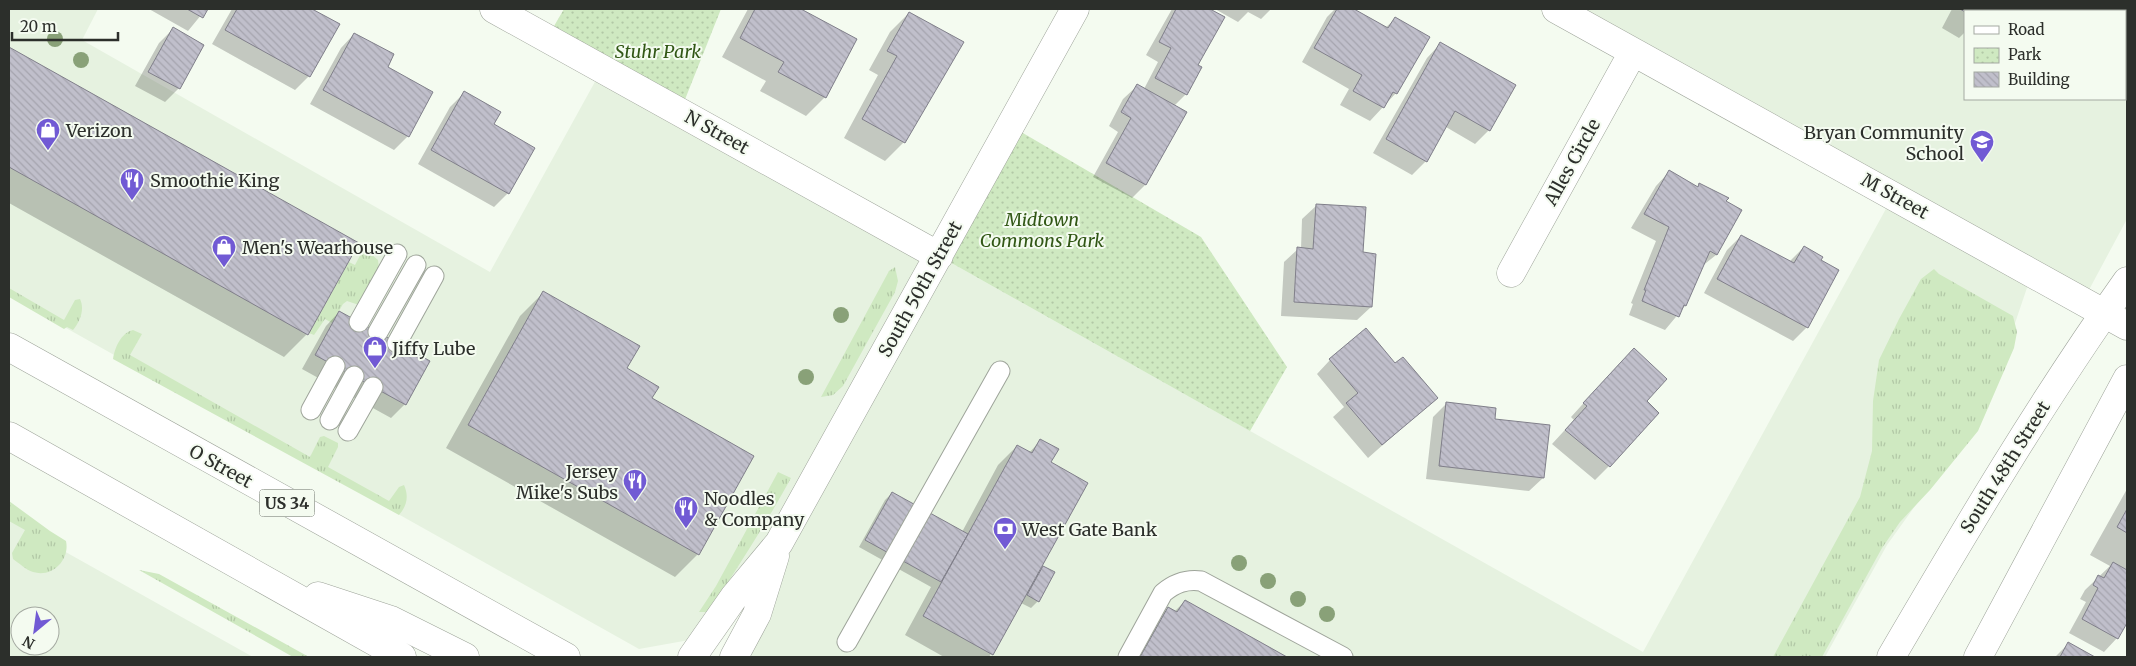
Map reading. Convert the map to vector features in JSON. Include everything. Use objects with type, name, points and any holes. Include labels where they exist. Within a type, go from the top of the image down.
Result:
[{"type":"street","name":"N Street","points":[[494,9],[939,256]]},
{"type":"street","name":"South 50th Street","points":[[692,657],[734,597],[779,542],[1075,9]]},
{"type":"street","name":"M Street","points":[[1556,9],[2116,320]]},
{"type":"street","name":"Alles Circle","points":[[1511,273],[1634,52]]},
{"type":"street","name":"South 48th Street","points":[[1891,657],[2043,404],[2116,320],[2127,282]]},
{"type":"street","name":"O Street","points":[[9,347],[566,657]]},
{"type":"street","points":[[1978,657],[2127,378]]},
{"type":"street","points":[[9,436],[402,657]]},
{"type":"street","name":"South 50th Street","points":[[734,657],[757,614],[779,542]]},
{"type":"street","points":[[262,578],[391,620],[465,657]]},
{"type":"lane","points":[[360,322],[397,254]]},
{"type":"lane","points":[[378,332],[416,265]]},
{"type":"lane","points":[[397,343],[434,276]]},
{"type":"lane","points":[[311,410],[335,366]]},
{"type":"lane","points":[[847,642],[1000,371]]},
{"type":"lane","points":[[330,420],[354,376]]},
{"type":"lane","points":[[348,431],[373,387]]},
{"type":"lane","points":[[1128,657],[1163,593],[1172,586],[1191,580],[1201,581],[1342,657]]},
{"type":"shaded area","points":[[9,9],[98,9],[82,40],[490,272],[602,69],[939,256],[1643,652],[1893,196],[1556,9],[2127,9],[2127,219],[2083,301],[2032,273],[2012,332],[1959,445],[1887,545],[1825,657],[734,657],[779,544],[706,637],[639,649],[9,296]]},
{"type":"shaded area","points":[[9,512],[46,541],[253,657],[9,657]]},
{"type":"green space","name":"Stuhr Park","points":[[564,9],[721,9],[680,112],[547,38]]},
{"type":"green space","name":"Midtown Commons Park","points":[[1011,126],[1201,237],[1287,367],[1250,431],[939,256]]},
{"type":"green space","points":[[364,248],[378,260],[379,268],[359,305],[347,301],[343,304],[332,323],[325,319],[314,335],[309,333],[349,262],[355,265]]},
{"type":"green space","points":[[895,267],[898,281],[895,292],[843,386],[833,395],[821,397],[889,271]]},
{"type":"green space","points":[[1934,269],[1939,274],[2013,316],[2017,332],[2014,348],[1978,431],[1930,490],[1900,522],[1882,548],[1822,657],[1773,657],[1860,497],[1872,451],[1873,401],[1879,360],[1921,279]]},
{"type":"green space","points":[[9,288],[64,320],[75,300],[80,299],[82,311],[80,319],[73,330],[67,327],[64,329],[9,297]]},
{"type":"green space","points":[[133,330],[142,334],[130,355],[310,457],[320,437],[324,436],[338,443],[338,447],[328,467],[389,501],[399,487],[404,485],[407,497],[402,512],[399,515],[113,359],[119,341],[125,334]]},
{"type":"green space","points":[[778,472],[791,478],[709,612],[699,612],[716,586]]},
{"type":"green space","points":[[9,501],[66,541],[67,548],[63,560],[53,570],[40,573],[33,572],[13,559],[12,553],[25,530],[9,521]]},
{"type":"green space","points":[[139,570],[159,574],[309,657],[293,657]]},
{"type":"building","points":[[187,9],[208,9],[203,18]]},
{"type":"building","points":[[237,9],[312,9],[340,24],[310,77],[225,30]]},
{"type":"building","points":[[755,9],[801,9],[857,39],[826,98],[778,72],[784,62],[740,38]]},
{"type":"building","points":[[1176,9],[1210,9],[1225,17],[1198,65],[1202,67],[1187,95],[1155,78],[1171,48],[1159,42]]},
{"type":"building","points":[[1337,9],[1354,9],[1388,28],[1395,17],[1430,37],[1397,94],[1393,92],[1384,108],[1353,91],[1362,75],[1314,48]]},
{"type":"building","points":[[1960,9],[1985,9],[1964,10]]},
{"type":"building","points":[[2045,9],[2067,9],[2066,10]]},
{"type":"building","points":[[909,12],[964,42],[905,143],[862,119],[897,56],[887,51]]},
{"type":"building","points":[[173,27],[204,45],[180,89],[148,72]]},
{"type":"building","points":[[354,33],[394,54],[388,67],[433,92],[409,137],[323,90]]},
{"type":"building","points":[[1440,42],[1516,85],[1490,131],[1455,111],[1427,162],[1386,139]]},
{"type":"building","points":[[9,47],[359,243],[308,335],[9,167]]},
{"type":"building","points":[[1137,84],[1187,112],[1146,185],[1106,163],[1131,118],[1121,112]]},
{"type":"building","points":[[464,91],[501,112],[494,124],[535,148],[509,194],[431,150]]},
{"type":"building","points":[[1669,170],[1698,187],[1699,183],[1729,198],[1726,201],[1742,210],[1717,255],[1710,251],[1686,306],[1684,305],[1679,317],[1642,301],[1646,290],[1644,290],[1669,227],[1644,214]]},
{"type":"building","points":[[1316,204],[1366,207],[1363,252],[1376,254],[1372,307],[1294,302],[1297,247],[1313,249]]},
{"type":"building","points":[[1741,235],[1794,263],[1804,246],[1823,257],[1821,260],[1839,270],[1808,328],[1717,279]]},
{"type":"building","points":[[543,291],[640,346],[627,368],[659,387],[652,398],[754,456],[699,555],[468,425]]},
{"type":"building","points":[[339,311],[430,361],[406,405],[315,355]]},
{"type":"building","points":[[1366,328],[1395,363],[1403,357],[1438,398],[1382,445],[1346,403],[1358,393],[1329,359]]},
{"type":"building","points":[[1634,348],[1667,379],[1647,401],[1659,413],[1610,467],[1565,430],[1587,406],[1583,403]]},
{"type":"building","points":[[1446,402],[1496,408],[1495,419],[1550,425],[1544,478],[1439,466]]},
{"type":"building","name":"West Gate Bank","points":[[1040,439],[1059,449],[1051,462],[1088,483],[993,655],[923,616],[1017,445],[1032,453]]},
{"type":"building","points":[[892,492],[968,534],[941,582],[865,540]]},
{"type":"building","points":[[2127,509],[2127,533],[2117,527]]},
{"type":"building","points":[[2113,562],[2127,570],[2127,623],[2118,639],[2082,619],[2098,588],[2093,585],[2098,575],[2104,578]]},
{"type":"building","points":[[1043,566],[1055,572],[1039,602],[1027,595]]},
{"type":"building","points":[[1185,600],[1287,657],[1140,657],[1168,607],[1177,612]]},
{"type":"building","points":[[2068,642],[2095,657],[2060,657]]},
{"type":"place","name":"Verizon","points":[[48,151]]},
{"type":"place","name":"Bryan Community School","points":[[1982,163]]},
{"type":"place","name":"Smoothie King","points":[[132,201]]},
{"type":"place","name":"Men's Wearhouse","points":[[224,268]]},
{"type":"place","name":"Jiffy Lube","points":[[375,369]]},
{"type":"place","name":"Jersey Mike's Subs","points":[[635,502]]},
{"type":"place","name":"Noodles & Company","points":[[686,529]]},
{"type":"place","name":"West Gate Bank","points":[[1005,550]]}]
